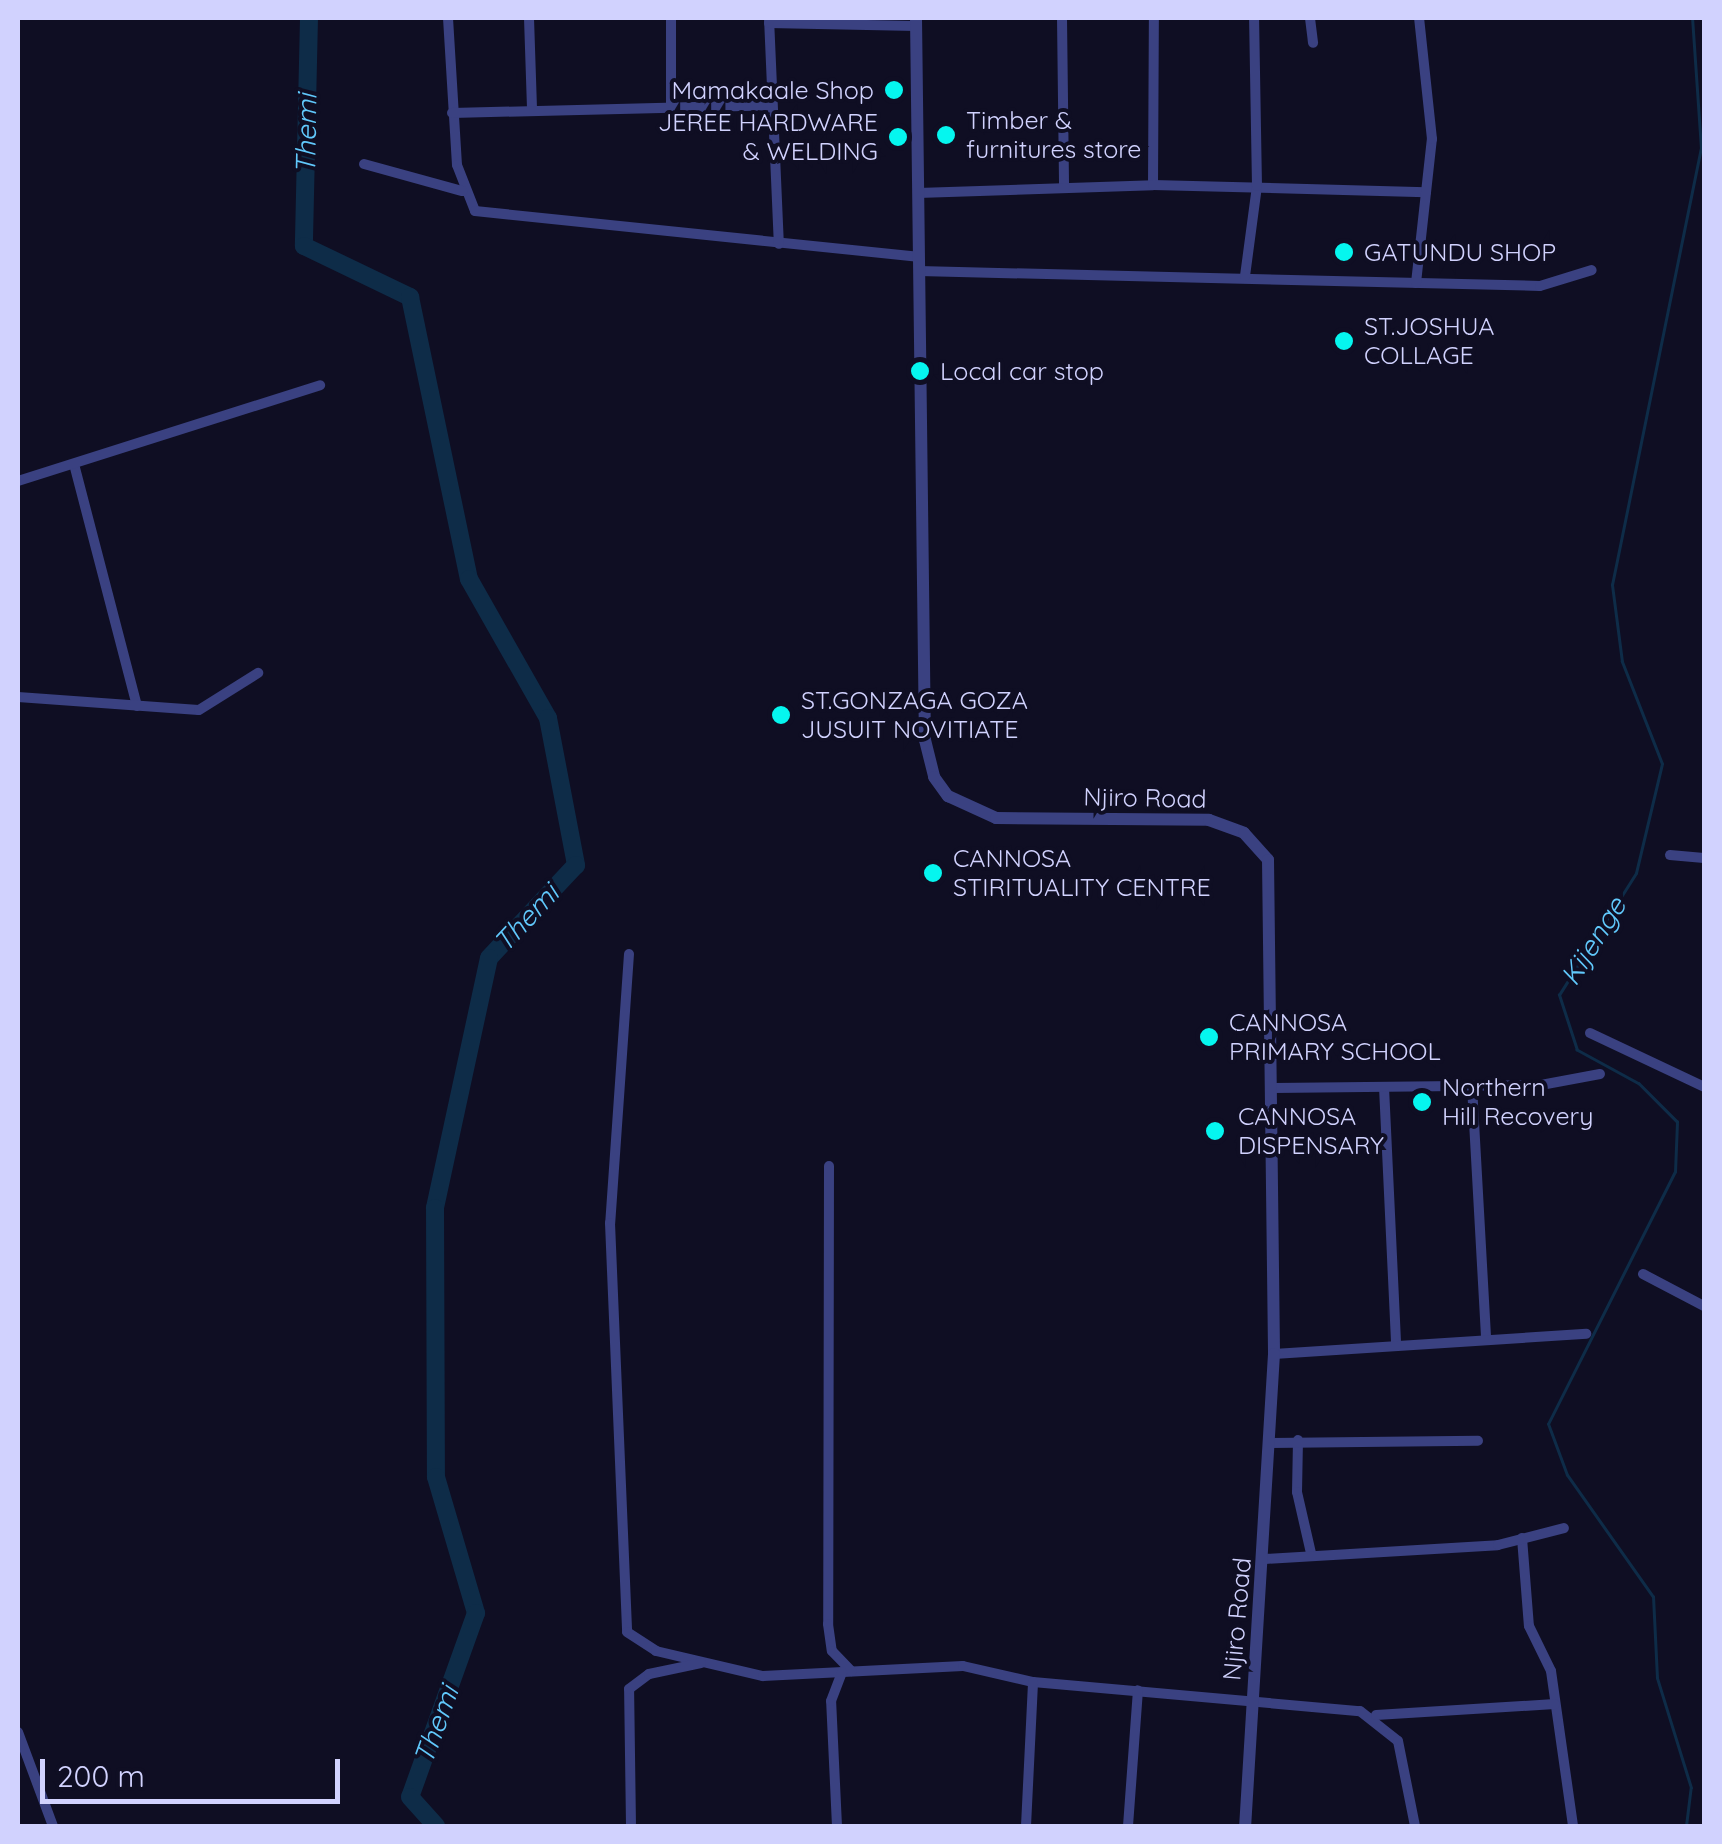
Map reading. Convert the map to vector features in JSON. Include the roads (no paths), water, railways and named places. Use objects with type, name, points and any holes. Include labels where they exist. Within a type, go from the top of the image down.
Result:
[{"type":"street","points":[[448,18],[452,113],[462,191]]},
{"type":"street","points":[[530,18],[532,108]]},
{"type":"street","points":[[671,109],[672,18]]},
{"type":"street","points":[[1062,18],[1064,185]]},
{"type":"street","points":[[1153,184],[1154,18]]},
{"type":"street","points":[[1245,276],[1257,186],[1254,18]]},
{"type":"street","points":[[1310,18],[1313,43]]},
{"type":"street","points":[[1416,283],[1432,104],[1419,18]]},
{"type":"street","points":[[779,244],[769,20],[916,22]]},
{"type":"street","name":"Njiro Road","points":[[916,22],[926,740],[934,776],[948,796],[996,818],[1209,820],[1256,844],[1272,895],[1274,1354],[1265,1559],[1245,1826]]},
{"type":"street","points":[[452,113],[770,105]]},
{"type":"street","points":[[364,164],[462,191],[483,213],[779,244],[919,264],[1540,286],[1592,270]]},
{"type":"street","points":[[918,193],[1153,184],[1426,192]]},
{"type":"street","points":[[18,481],[320,385]]},
{"type":"street","points":[[74,464],[137,706]]},
{"type":"street","points":[[18,696],[198,710],[258,672]]},
{"type":"street","points":[[1670,855],[1704,858]]},
{"type":"street","points":[[629,954],[610,1223],[621,1615],[638,1642],[763,1676],[962,1666],[1034,1682],[1376,1715],[1555,1704]]},
{"type":"street","points":[[1590,1032],[1704,1087]]},
{"type":"street","points":[[1274,1088],[1472,1086],[1600,1074]]},
{"type":"street","points":[[1472,1086],[1486,1340]]},
{"type":"street","points":[[1384,1087],[1396,1346]]},
{"type":"street","points":[[829,1166],[828,1624],[832,1650],[847,1672]]},
{"type":"street","points":[[1642,1274],[1704,1306]]},
{"type":"street","points":[[1274,1354],[1586,1334]]},
{"type":"street","points":[[1298,1440],[1296,1492],[1311,1553]]},
{"type":"street","points":[[1271,1443],[1478,1441]]},
{"type":"street","points":[[1265,1559],[1522,1538],[1564,1528]]},
{"type":"street","points":[[1522,1538],[1528,1626],[1555,1704],[1573,1826]]},
{"type":"street","points":[[631,1826],[629,1689],[649,1674],[707,1662]]},
{"type":"street","points":[[838,1826],[831,1701],[847,1672]]},
{"type":"street","points":[[1026,1826],[1034,1682]]},
{"type":"street","points":[[1128,1826],[1138,1690]]},
{"type":"street","points":[[1376,1715],[1398,1741],[1415,1826]]},
{"type":"street","points":[[18,1732],[54,1826]]},
{"type":"waterway","name":"Themi","points":[[309,18],[304,246],[410,297],[469,579],[548,718],[576,865],[489,958],[435,1208],[436,1477],[476,1613],[410,1797],[436,1826]]},
{"type":"waterway","name":"Kijenge","points":[[1686,1826],[1691,1788],[1657,1678],[1653,1597],[1567,1475],[1548,1424],[1675,1172],[1677,1122],[1639,1084],[1577,1050],[1559,995],[1636,873],[1662,764],[1622,662],[1612,585],[1701,149],[1692,18]]},
{"type":"place","name":"Mamakaale Shop","points":[[894,90]]},
{"type":"place","name":"Timber & furnitures store","points":[[946,135]]},
{"type":"place","name":"JEREE HARDWARE & WELDING","points":[[898,137]]},
{"type":"place","name":"GATUNDU SHOP","points":[[1344,252]]},
{"type":"place","name":"ST.JOSHUA COLLAGE","points":[[1344,341]]},
{"type":"place","name":"Local car stop","points":[[920,371]]},
{"type":"place","name":"ST.GONZAGA GOZA JUSUIT NOVITIATE","points":[[781,715]]},
{"type":"place","name":"CANNOSA STIRITUALITY CENTRE","points":[[933,873]]},
{"type":"place","name":"CANNOSA PRIMARY SCHOOL","points":[[1209,1037]]},
{"type":"place","name":"Northern Hill Recovery","points":[[1422,1102]]},
{"type":"place","name":"CANNOSA DISPENSARY","points":[[1215,1131]]}]
